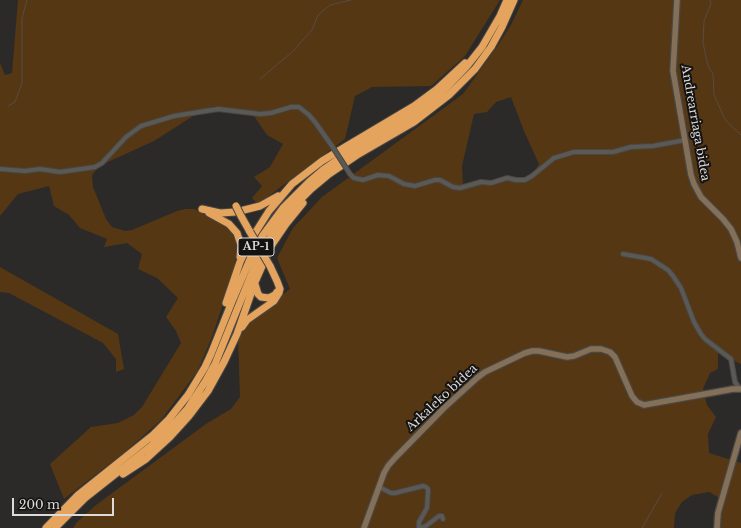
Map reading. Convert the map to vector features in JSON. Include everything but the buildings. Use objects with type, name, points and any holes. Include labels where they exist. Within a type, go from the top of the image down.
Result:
[{"type":"highway","name":"AP-1","points":[[46,528],[78,494],[137,449],[169,419],[188,395],[205,367],[218,340],[253,252],[269,226],[289,201],[326,167],[427,105],[459,76],[482,47],[507,0]]},
{"type":"highway","name":"AP-1","points":[[55,528],[80,502],[151,446],[183,415],[215,364],[252,272],[269,238],[285,216],[320,181],[340,166],[410,124],[449,95],[475,69],[491,47],[514,0]]},
{"type":"highway","points":[[218,340],[217,333],[240,262],[257,228],[282,194],[292,184],[322,161],[419,102],[437,89],[482,47]]},
{"type":"highway","points":[[80,502],[91,498],[146,459],[170,437],[189,416],[208,391],[224,362],[237,334],[255,282],[271,246],[286,224],[308,198],[338,171],[340,166]]},
{"type":"highway","points":[[240,262],[240,241],[233,228],[229,224],[202,209],[220,213],[236,212],[260,206],[282,194]]},
{"type":"highway","points":[[235,204],[270,266],[279,286],[279,293],[274,301],[247,320],[237,334]]},
{"type":"highway","points":[[255,282],[258,294],[265,298],[275,295],[279,286]]},
{"type":"street","name":"Andrearriaga bidea","points":[[677,0],[673,67],[691,175],[696,189],[704,200],[731,229],[737,242],[741,258]]},
{"type":"street","points":[[0,169],[25,171],[40,169],[60,172],[95,167],[102,163],[126,137],[141,126],[174,116],[212,109],[260,114],[271,113],[290,107],[299,107],[309,115],[354,178],[363,180],[378,175],[389,176],[404,184],[416,186],[436,180],[440,180],[453,187],[460,188],[481,182],[491,183],[507,178],[525,180],[554,158],[574,152],[613,152],[631,147],[653,146],[685,140]]},
{"type":"street","points":[[623,254],[651,259],[668,270],[681,288],[694,322],[701,334],[705,339],[731,359],[735,382],[740,389]]},
{"type":"street","name":"Arkaleko bidea","points":[[364,528],[388,466],[395,458],[444,408],[477,378],[485,372],[525,353],[539,351],[567,357],[574,356],[591,349],[601,349],[610,352],[615,357],[633,398],[644,405],[740,389]]},
{"type":"street","points":[[717,528],[718,513],[741,432]]},
{"type":"street","points":[[379,487],[391,493],[423,486],[426,487],[428,489],[427,508],[419,522],[419,527],[421,528],[426,526],[439,516],[442,516],[443,519]]},
{"type":"shaded area","points":[[18,0],[500,0],[465,56],[431,86],[372,87],[355,96],[345,139],[258,204],[252,198],[262,186],[254,177],[270,167],[283,144],[267,135],[254,116],[214,106],[193,116],[154,141],[99,166],[92,175],[93,187],[106,219],[112,227],[125,231],[132,230],[177,211],[194,209],[220,221],[232,231],[238,245],[234,271],[212,337],[197,372],[161,420],[125,452],[64,499],[50,464],[91,427],[118,423],[134,415],[142,407],[181,343],[176,331],[166,317],[178,298],[157,278],[138,269],[142,254],[127,243],[104,247],[107,239],[80,228],[69,215],[54,206],[49,186],[18,194],[0,216],[0,63],[5,75],[12,73]]},
{"type":"shaded area","points":[[523,0],[741,0],[741,364],[718,353],[718,369],[710,373],[703,389],[707,405],[716,417],[708,434],[709,453],[741,463],[741,528],[715,528],[713,519],[718,497],[709,492],[692,495],[682,502],[675,513],[674,528],[73,528],[77,522],[96,505],[206,424],[231,409],[240,397],[238,335],[247,323],[290,289],[277,258],[293,228],[322,197],[463,94],[511,25]],"holes":[[[511,97],[539,164],[531,177],[463,186],[462,166],[474,114],[487,112],[496,102]]]},
{"type":"shaded area","points":[[0,267],[118,334],[124,369],[116,372],[116,359],[103,343],[9,293],[0,292]]},
{"type":"waterway","points":[[8,106],[15,102],[22,83],[22,18],[27,0]]},
{"type":"waterway","points":[[260,79],[292,52],[312,30],[318,15],[330,5],[351,0]]},
{"type":"waterway","points":[[710,0],[711,4],[704,21],[703,43],[708,66],[713,74],[714,95],[728,123],[741,135]]},
{"type":"waterway","points":[[642,528],[662,493]]}]
